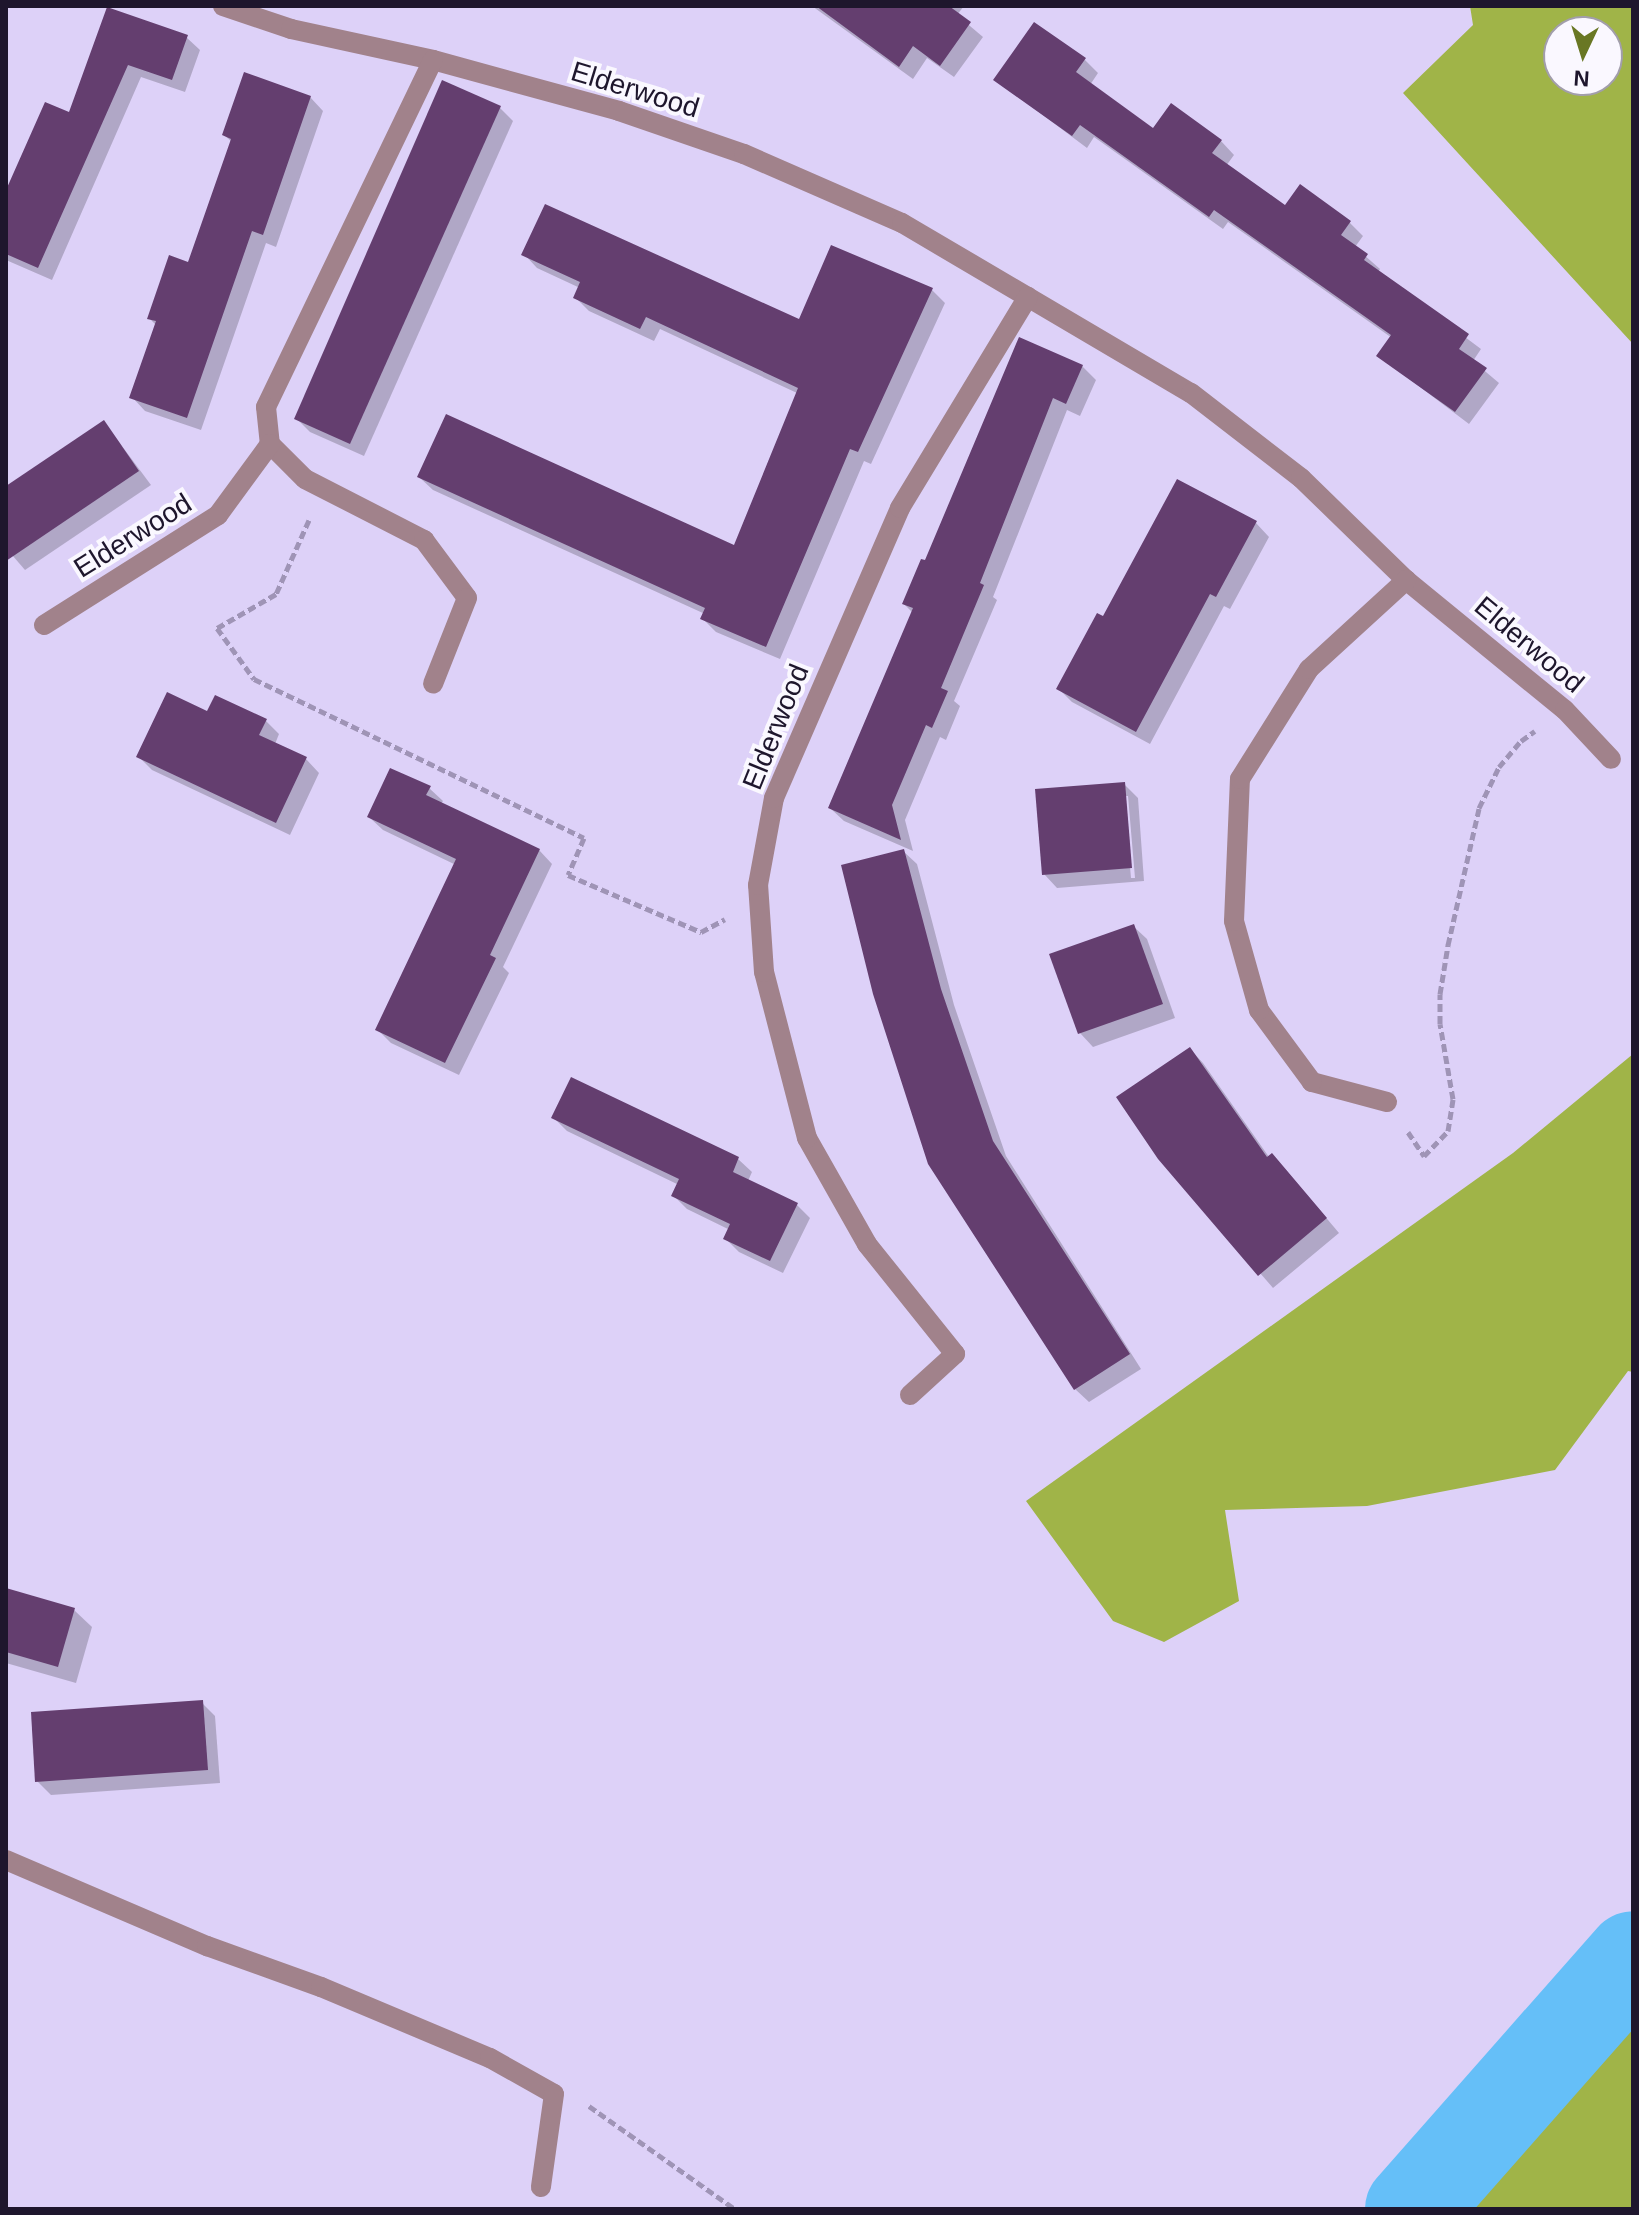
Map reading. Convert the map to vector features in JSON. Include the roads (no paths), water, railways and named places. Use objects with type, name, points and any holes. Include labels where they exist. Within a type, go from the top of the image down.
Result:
[{"type":"street","name":"Elderwood","points":[[223,6],[291,29],[433,60],[619,111],[744,154],[902,223],[1191,393],[1301,478],[1406,580],[1565,710],[1611,759]]},
{"type":"street","points":[[433,60],[266,407],[270,444],[305,479],[424,540],[467,598],[433,684]]},
{"type":"street","name":"Elderwood","points":[[910,1395],[955,1354],[867,1244],[807,1138],[764,972],[758,885],[774,798],[900,508],[1028,297]]},
{"type":"street","name":"Elderwood","points":[[44,625],[218,515],[270,444]]},
{"type":"street","points":[[1387,1102],[1312,1082],[1259,1010],[1234,921],[1240,779],[1309,669],[1406,580]]},
{"type":"street","points":[[6,1860],[207,1946],[321,1987],[490,2058],[554,2094],[541,2187]]},
{"type":"waterway","points":[[1412,2209],[1633,1958]]}]
